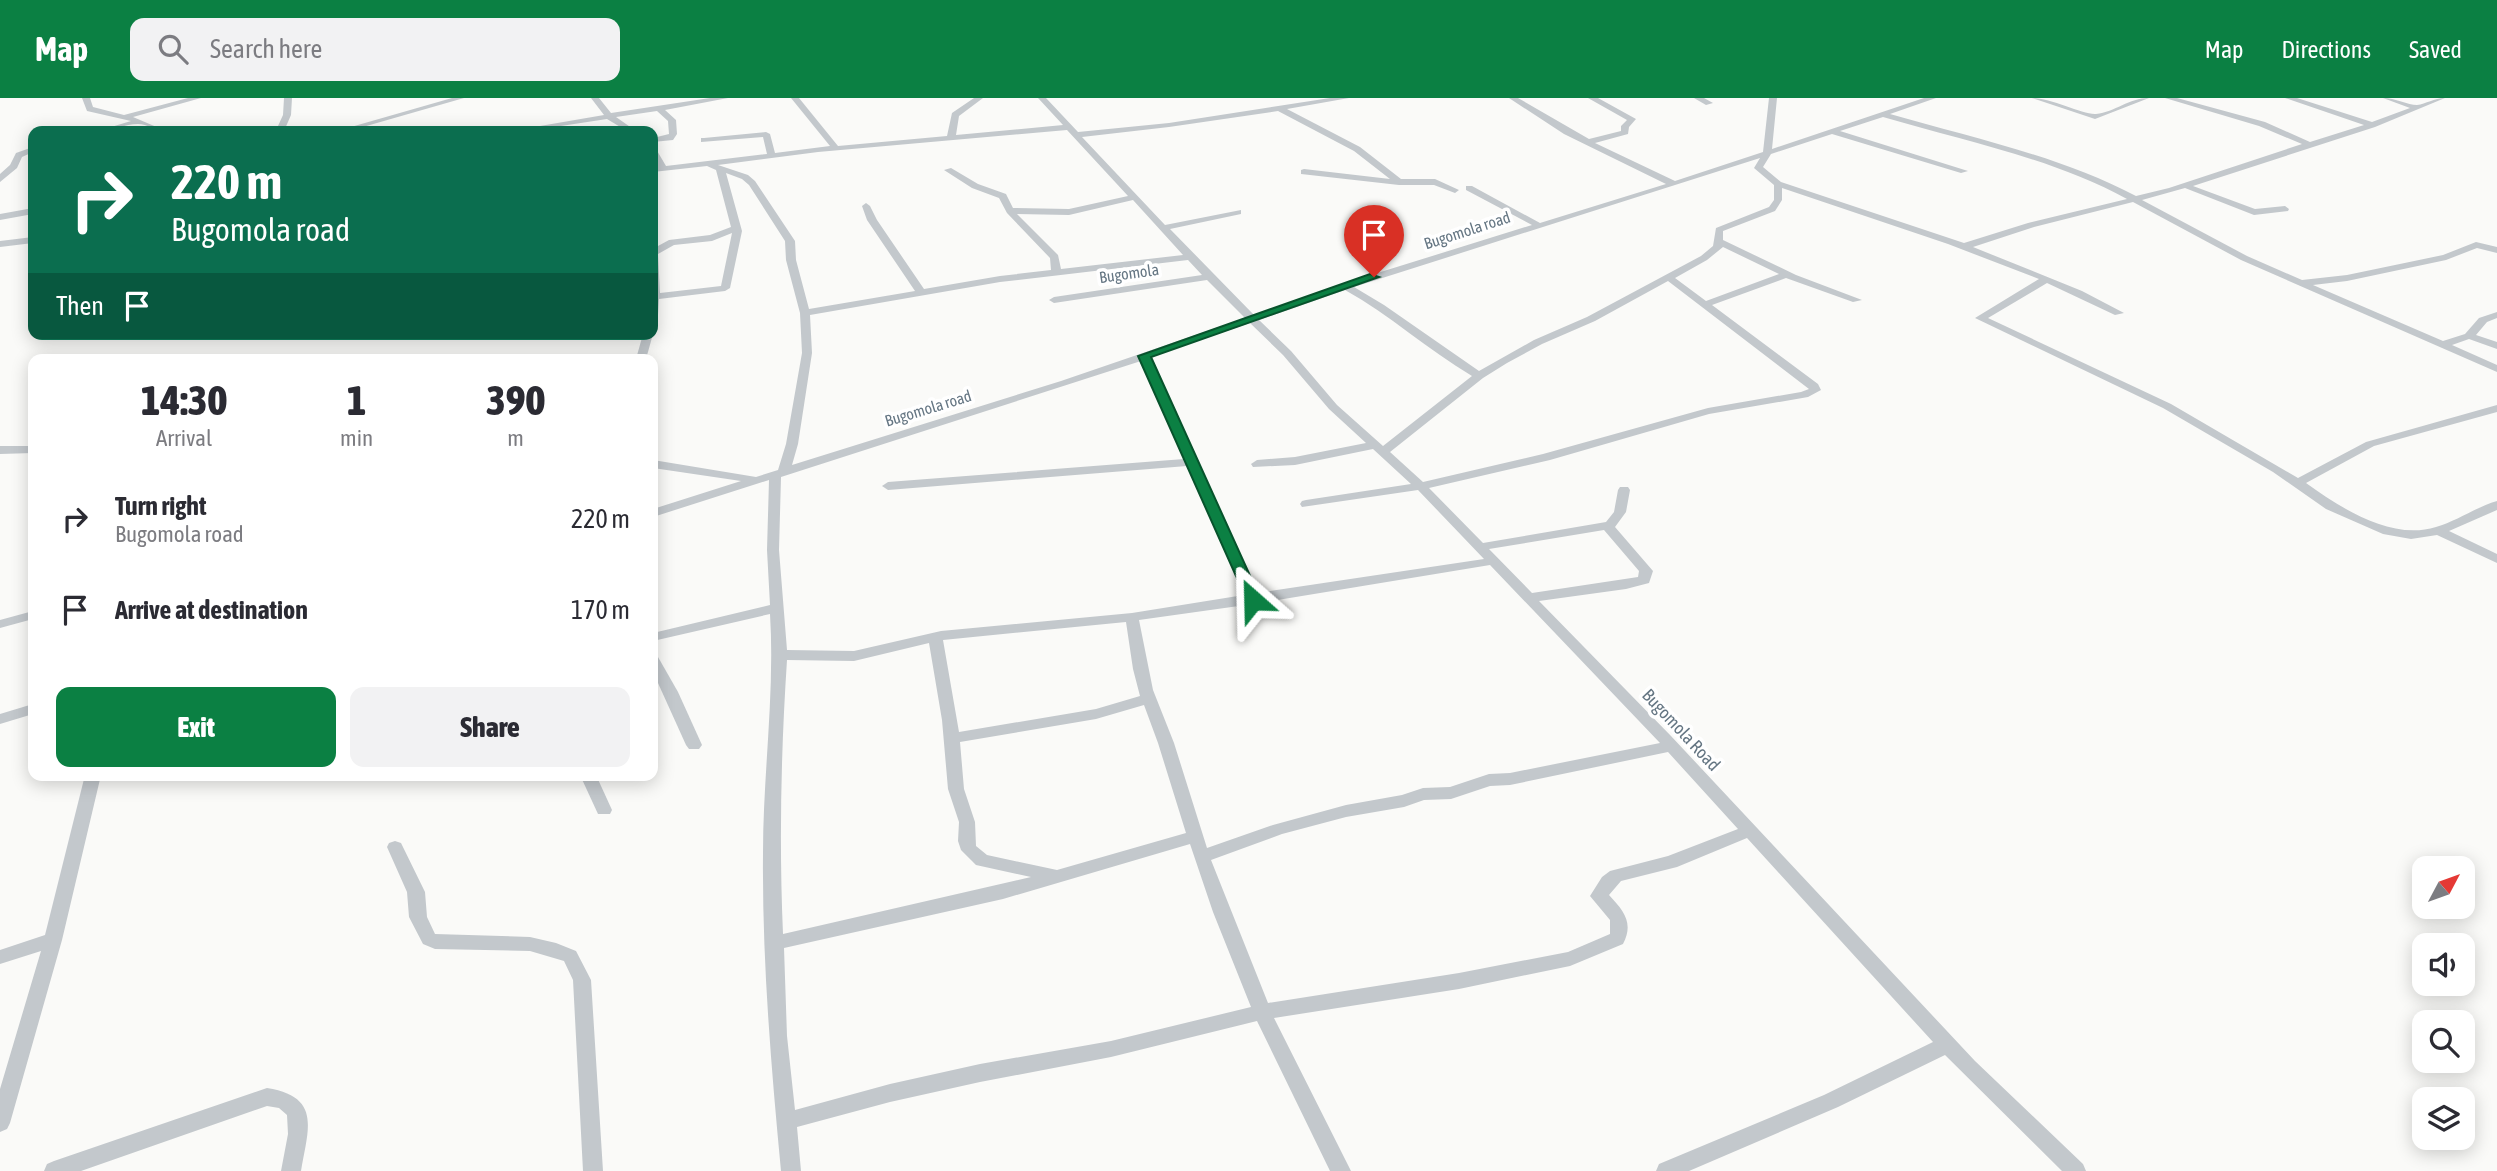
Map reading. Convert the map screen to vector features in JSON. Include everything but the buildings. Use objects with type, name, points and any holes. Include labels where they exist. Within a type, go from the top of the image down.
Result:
[{"type":"street","points":[[86,98],[90,108],[150,126]]},
{"type":"street","points":[[124,117],[197,98]]},
{"type":"street","points":[[283,126],[287,115],[288,98]]},
{"type":"street","points":[[358,126],[400,114],[419,104],[460,98]]},
{"type":"street","points":[[595,98],[610,117],[624,126]]},
{"type":"street","points":[[549,126],[724,98]]},
{"type":"street","points":[[795,98],[836,148]]},
{"type":"street","points":[[951,138],[955,114],[979,98]]},
{"type":"street","name":"Bugomola Road","points":[[1042,98],[1209,277],[1287,353],[1333,407],[1420,486],[1671,746],[1947,1045],[2076,1171]]},
{"type":"street","points":[[658,169],[836,148],[951,138],[1169,125],[1324,99],[1345,98]]},
{"type":"street","points":[[1588,142],[1625,132],[1625,125],[1632,120],[1592,98]]},
{"type":"street","points":[[1698,98],[1709,103]]},
{"type":"street","points":[[1773,98],[1767,154],[1759,170],[1777,184],[1963,247],[2119,313]]},
{"type":"street","points":[[1896,98],[1913,104]]},
{"type":"street","name":"Bugomola road","points":[[658,511],[1065,383],[1346,286],[1674,184],[1932,98]]},
{"type":"street","points":[[2036,98],[2096,117],[2145,98]]},
{"type":"street","points":[[2169,98],[2262,124],[2311,145]]},
{"type":"street","points":[[2289,98],[2372,125]]},
{"type":"street","points":[[2387,98],[2416,107]]},
{"type":"street","points":[[1963,247],[2031,225],[2186,186],[2237,167],[2372,125],[2441,98]]},
{"type":"street","points":[[1521,100],[1567,132],[1674,184]]},
{"type":"street","points":[[1279,108],[1330,132],[1364,152],[1399,182]]},
{"type":"street","points":[[658,139],[670,138],[673,134],[672,120],[660,109]]},
{"type":"street","points":[[388,126],[400,114]]},
{"type":"street","points":[[1884,114],[2053,164],[2137,199],[2211,241],[2299,283],[2445,344],[2497,369]]},
{"type":"street","points":[[120,126],[139,121]]},
{"type":"street","points":[[1833,132],[1964,171]]},
{"type":"street","points":[[704,140],[766,134],[771,155]]},
{"type":"street","points":[[0,179],[14,166],[19,155],[28,151]]},
{"type":"street","points":[[658,160],[663,168]]},
{"type":"street","points":[[703,163],[752,183],[788,237],[805,313],[807,353],[773,475],[773,550],[780,655],[771,853],[778,1036],[791,1171]]},
{"type":"street","points":[[658,296],[724,289],[736,228],[720,168]]},
{"type":"street","points":[[948,170],[975,186],[1001,194],[1010,211],[1055,257],[1056,271]]},
{"type":"street","points":[[1304,172],[1435,183],[1455,190]]},
{"type":"street","points":[[1258,464],[1379,449],[1479,376],[1522,349],[1591,319],[1704,258],[1718,247],[1719,230],[1772,209],[1778,200],[1777,184]]},
{"type":"street","points":[[2186,186],[2254,212],[2285,209]]},
{"type":"street","points":[[1469,188],[1538,225]]},
{"type":"street","points":[[1010,211],[1069,212],[1135,197]]},
{"type":"street","points":[[866,206],[872,220],[921,292]]},
{"type":"street","points":[[0,217],[28,212]]},
{"type":"street","points":[[1164,228],[1238,212]]},
{"type":"street","points":[[658,249],[672,242],[712,238],[736,228]]},
{"type":"street","points":[[0,244],[28,241]]},
{"type":"street","points":[[1718,241],[1787,274],[1857,300]]},
{"type":"street","points":[[2299,283],[2347,278],[2446,257],[2476,245],[2497,250]]},
{"type":"street","points":[[805,313],[1056,271],[1142,265],[1192,257]]},
{"type":"street","points":[[1703,306],[1787,274]]},
{"type":"street","points":[[1306,504],[1420,486],[1546,457],[1708,411],[1802,395],[1815,390],[1814,386],[1703,306],[1668,276]]},
{"type":"street","name":"Bugomola","points":[[1054,300],[1209,277]]},
{"type":"street","points":[[2045,280],[1980,318],[2167,406],[2221,435],[2330,506],[2383,530],[2411,535],[2438,531],[2497,505]]},
{"type":"street","points":[[1346,286],[1369,298],[1428,345],[1479,376]]},
{"type":"street","points":[[2445,344],[2469,336],[2483,320],[2497,315]]},
{"type":"street","points":[[2469,336],[2497,346]]},
{"type":"street","points":[[1144,356],[1253,600]]},
{"type":"street","points":[[2297,483],[2370,444],[2497,408]]},
{"type":"street","points":[[0,450],[28,450]]},
{"type":"street","points":[[888,486],[1190,462]]},
{"type":"street","points":[[658,464],[773,475]]},
{"type":"street","points":[[1480,547],[1615,523],[1624,490]]},
{"type":"street","points":[[1528,598],[1626,585],[1644,580],[1646,571],[1607,526]]},
{"type":"street","points":[[2438,531],[2497,559]]},
{"type":"street","points":[[780,655],[854,656],[935,637],[1132,617],[1493,561]]},
{"type":"street","points":[[658,636],[777,608]]},
{"type":"street","points":[[0,624],[28,616]]},
{"type":"street","points":[[1132,617],[1148,699],[1163,733],[1193,837],[1227,929],[1312,1119],[1341,1171]]},
{"type":"street","points":[[935,637],[952,738],[956,789],[967,822],[966,841],[971,853],[982,860],[1056,876]]},
{"type":"street","points":[[658,669],[694,745]]},
{"type":"street","points":[[952,738],[1096,714],[1148,699]]},
{"type":"street","points":[[0,719],[28,711]]},
{"type":"street","points":[[1201,857],[1279,829],[1346,811],[1404,801],[1423,794],[1451,793],[1489,780],[1510,779],[1671,746]]},
{"type":"street","points":[[0,1124],[53,940],[92,781]]},
{"type":"street","points":[[591,781],[604,810]]},
{"type":"street","points":[[786,1121],[890,1093],[979,1073],[1111,1049],[1263,1012],[1459,981],[1570,959],[1617,939],[1621,922],[1612,908],[1599,896],[1612,878],[1671,862],[1749,831]]},
{"type":"street","points":[[775,943],[1003,892],[1193,837]]},
{"type":"street","points":[[395,847],[416,892],[418,917],[429,939],[435,942],[530,944],[566,954],[574,961],[582,980],[593,1171]]},
{"type":"street","points":[[0,957],[53,940]]},
{"type":"street","points":[[1666,1171],[1831,1101],[1947,1045]]},
{"type":"street","points":[[54,1171],[267,1097],[285,1099],[297,1111],[300,1120],[291,1171]]},
{"type":"route","points":[[1253,600],[1144,356],[1374,277]]}]
